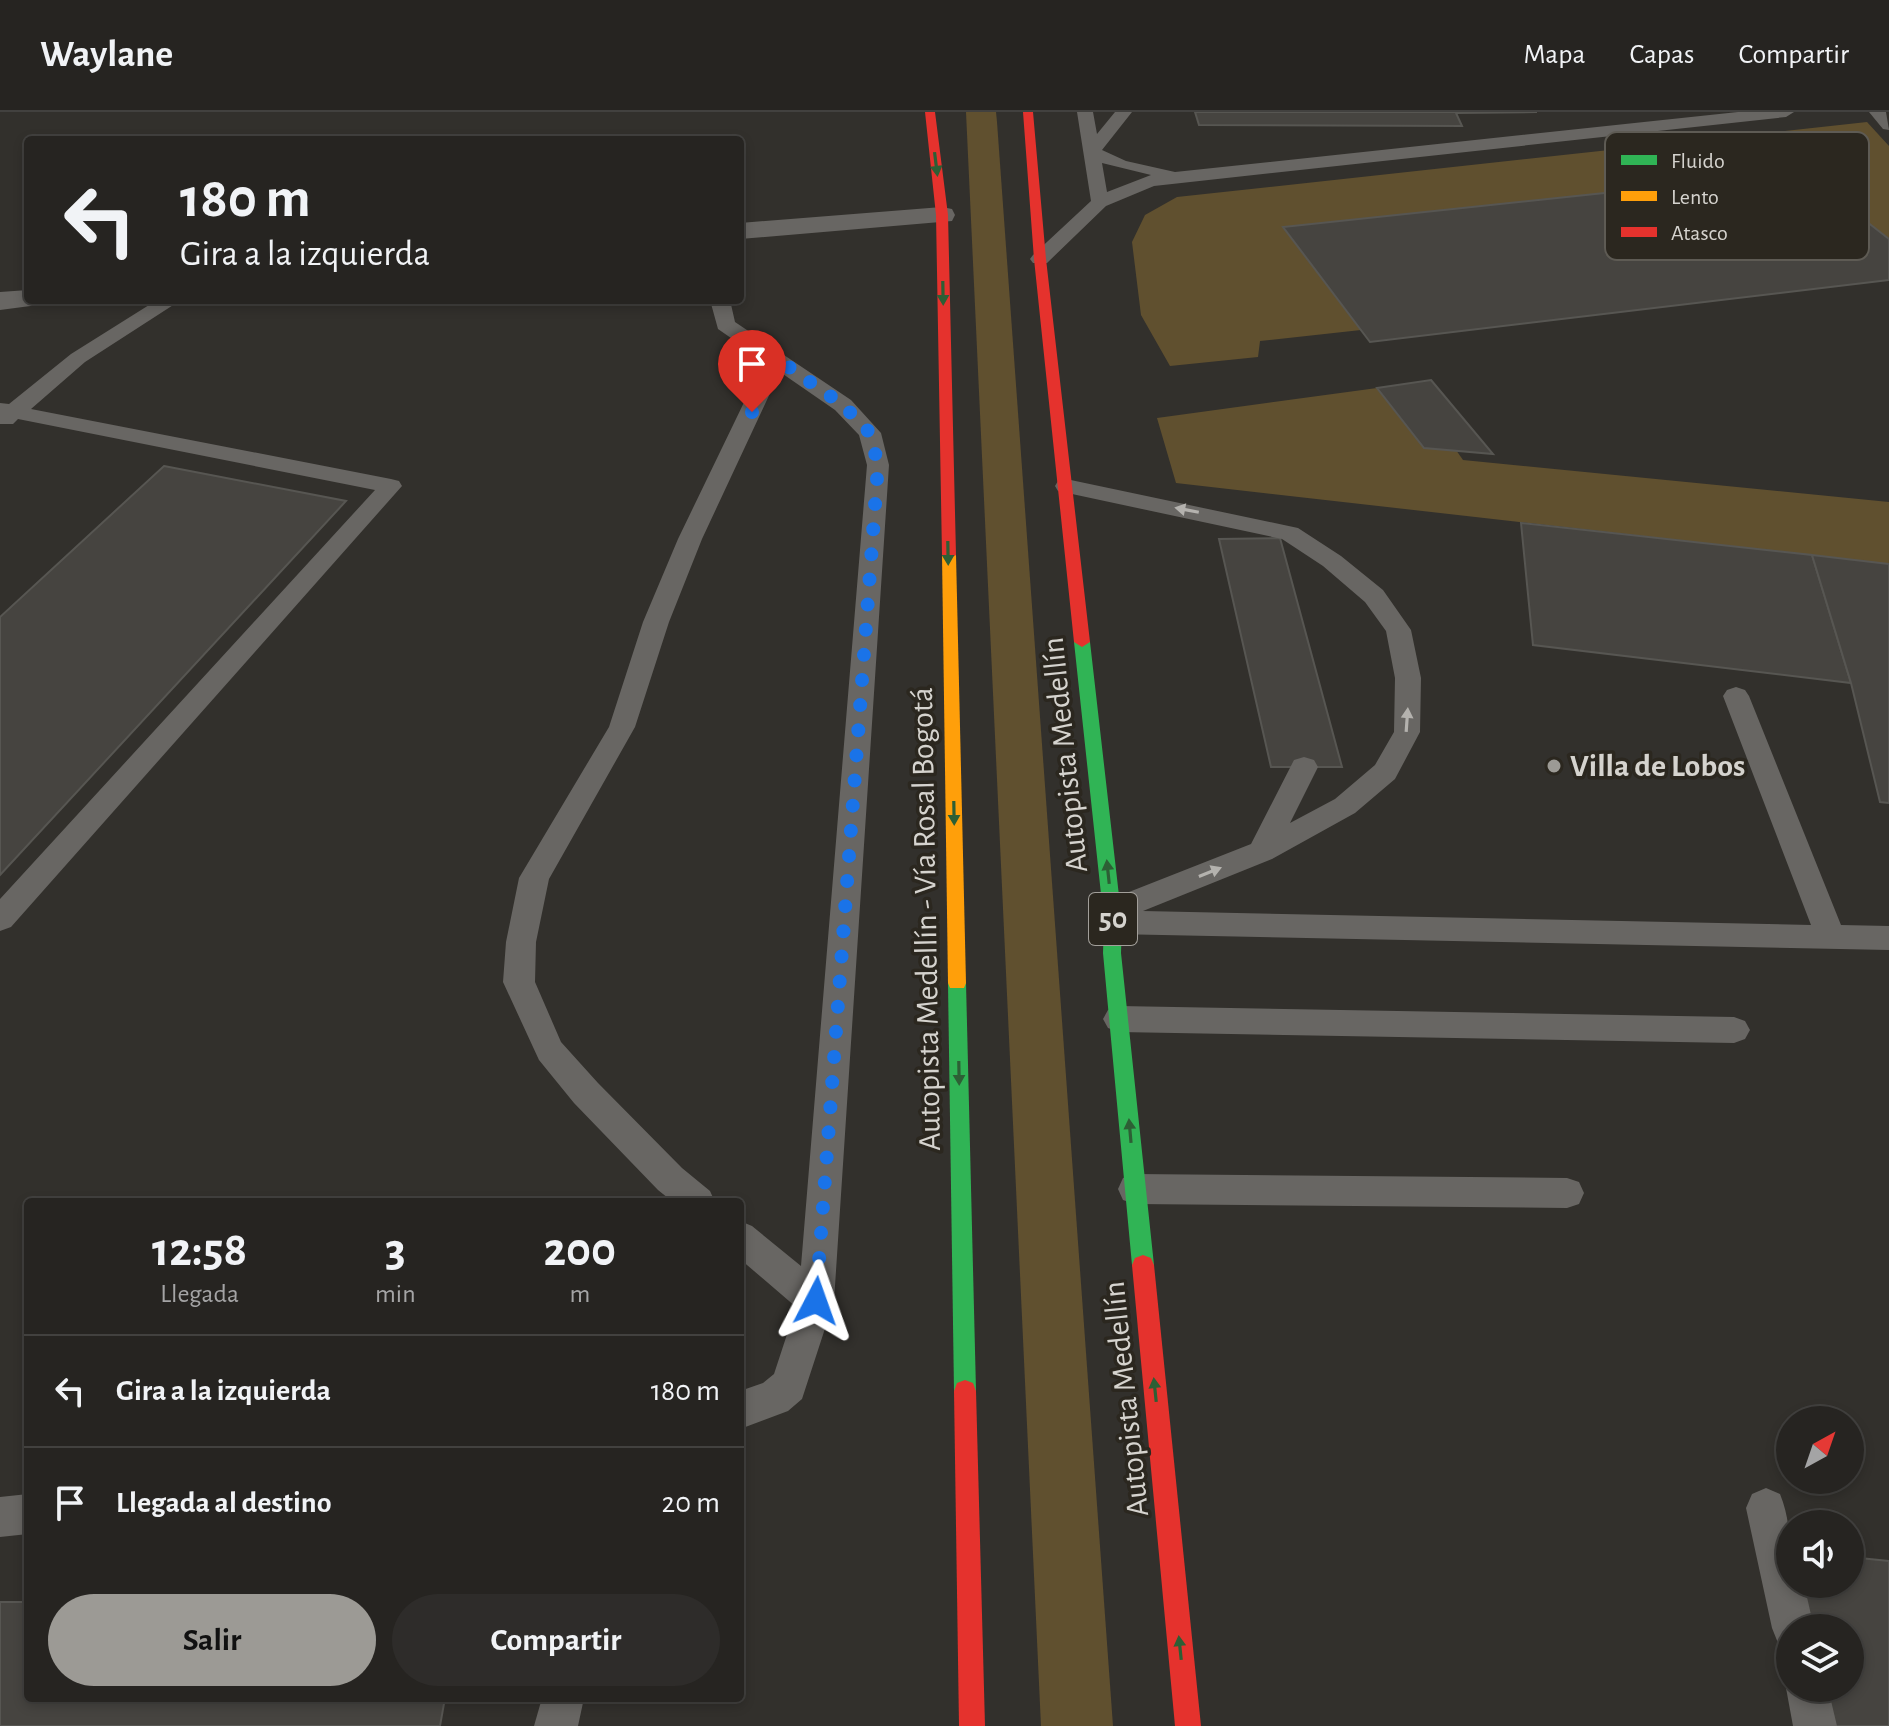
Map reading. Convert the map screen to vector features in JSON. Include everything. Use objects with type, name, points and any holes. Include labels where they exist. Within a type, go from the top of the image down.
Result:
[{"type":"highway","name":"Autopista Medellín - Vía Rosal Bogotá","points":[[930,112],[942,215],[972,1726]]},
{"type":"highway","name":"Autopista Medellín","points":[[1028,112],[1040,259],[1113,917],[1112,953],[1188,1726]]},
{"type":"street","points":[[744,235],[942,215]]},
{"type":"street","points":[[0,301],[24,299]]},
{"type":"lane","points":[[1085,112],[1100,202]]},
{"type":"lane","points":[[1092,152],[1124,112]]},
{"type":"lane","points":[[1040,259],[1100,202],[1150,181],[1786,112]]},
{"type":"lane","points":[[1877,112],[1889,125]]},
{"type":"lane","points":[[1092,152],[1134,168],[1193,174]]},
{"type":"lane","points":[[4,415],[78,358],[165,304]]},
{"type":"lane","points":[[721,304],[725,325],[843,405],[870,433],[878,465],[816,1301],[789,1386],[775,1398],[744,1409]]},
{"type":"lane","points":[[693,1198],[670,1179],[586,1093],[550,1051],[519,982],[521,942],[534,878],[622,727],[656,622],[684,553],[776,358]]},
{"type":"lane","points":[[0,919],[391,486],[4,415]]},
{"type":"lane","points":[[1066,486],[1290,533],[1332,561],[1374,596],[1398,630],[1408,678],[1407,732],[1385,772],[1345,806],[1262,851],[1113,917]]},
{"type":"lane","points":[[1231,519],[1250,539]]},
{"type":"lane","points":[[1736,696],[1831,937]]},
{"type":"lane","points":[[1262,851],[1304,767]]},
{"type":"lane","points":[[1113,917],[1889,938]]},
{"type":"lane","points":[[1119,1019],[1734,1030]]},
{"type":"lane","points":[[1135,1189],[1567,1193]]},
{"type":"lane","points":[[744,1240],[816,1301]]},
{"type":"lane","points":[[1766,1508],[1790,1614]]},
{"type":"lane","points":[[0,1517],[24,1514]]},
{"type":"lane","points":[[556,1726],[562,1702]]},
{"type":"lane","points":[[1810,1702],[1815,1726]]},
{"type":"shaded area","points":[[966,112],[996,112],[997,122],[1113,1726],[1041,1726]]},
{"type":"shaded area","points":[[1867,122],[1889,146],[1889,239],[1869,224],[1869,132],[1775,132]]},
{"type":"shaded area","points":[[1605,150],[1605,193],[1295,226],[1361,330],[1260,341],[1258,357],[1170,366],[1141,315],[1132,242],[1145,215],[1177,197]]},
{"type":"shaded area","points":[[1377,388],[1424,447],[1456,450],[1463,460],[1889,502],[1889,564],[1176,483],[1157,418]]},
{"type":"building","points":[[1195,112],[1537,112],[1456,113],[1462,126],[1199,125]]},
{"type":"building","points":[[1605,193],[1605,260],[1869,260],[1869,223],[1889,239],[1889,280],[1370,342],[1283,227]]},
{"type":"building","points":[[1431,380],[1493,454],[1424,448],[1377,388]]},
{"type":"building","points":[[164,466],[346,501],[0,875],[0,617]]},
{"type":"building","points":[[1521,523],[1812,555],[1851,683],[1533,645]]},
{"type":"building","points":[[1280,538],[1342,767],[1271,767],[1219,539]]},
{"type":"building","points":[[1812,555],[1889,564],[1889,803],[1880,802],[1851,683]]},
{"type":"building","points":[[1864,1558],[1889,1561],[1889,1726],[1826,1726],[1820,1702],[1864,1702],[1864,1614],[1798,1614],[1794,1598],[1864,1598]]},
{"type":"building","points":[[0,1602],[24,1602],[24,1702],[444,1702],[440,1726],[0,1726]]},
{"type":"traffic: fast","points":[[1082,642],[1113,922],[1112,953],[1143,1265]]},
{"type":"traffic: fast","points":[[957,983],[965,1391]]},
{"type":"traffic: slow","points":[[949,555],[957,983]]},
{"type":"traffic: jam","points":[[930,112],[942,215],[949,555]]},
{"type":"traffic: jam","points":[[1028,112],[1040,259],[1082,642]]},
{"type":"traffic: jam","points":[[1143,1265],[1188,1726]]},
{"type":"traffic: jam","points":[[965,1391],[972,1726]]},
{"type":"place","name":"Villa de Lobos","points":[[1554,766]]},
{"type":"route","points":[[752,412],[776,358],[843,405],[870,433],[878,465],[876,528],[816,1301]]}]
